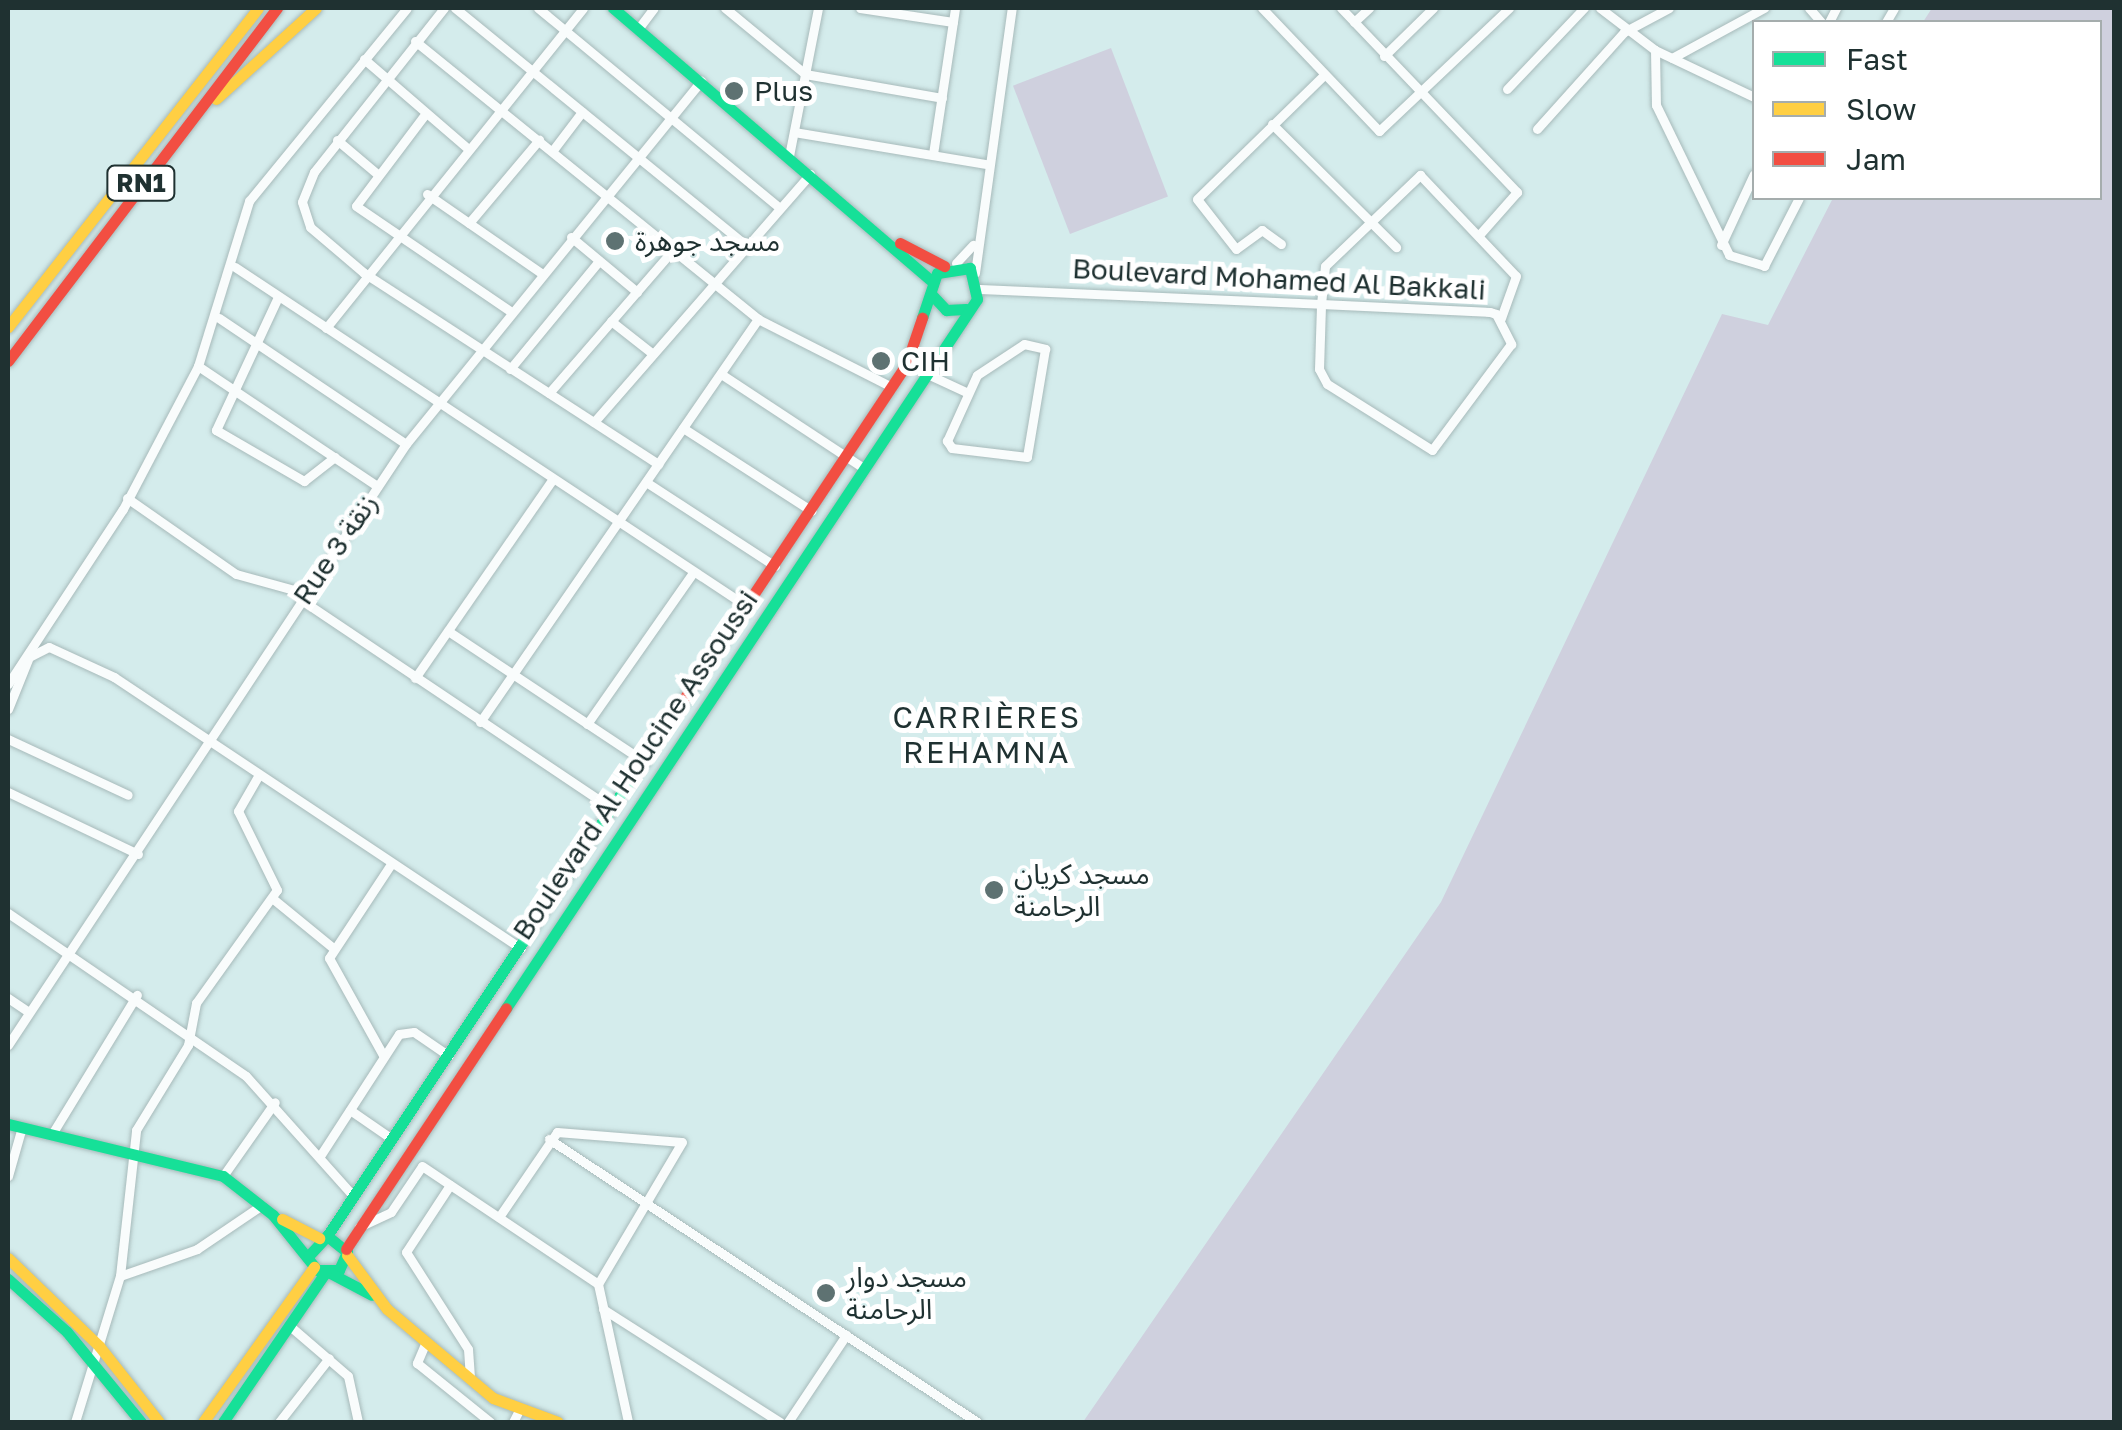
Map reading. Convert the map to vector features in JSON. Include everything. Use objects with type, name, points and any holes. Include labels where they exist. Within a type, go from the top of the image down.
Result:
[{"type":"main road","points":[[158,136],[247,8]]},
{"type":"main road","name":"RN1","points":[[8,328],[258,8]]},
{"type":"main road","name":"RN1","points":[[8,360],[277,8]]},
{"type":"main road","points":[[167,148],[316,8]]},
{"type":"main road","points":[[612,8],[892,238],[932,286],[942,308],[966,309],[980,289],[976,274],[892,238]]},
{"type":"main road","points":[[932,286],[950,265]]},
{"type":"main road","name":"Boulevard Al Houcine Assoussi","points":[[320,1267],[323,1237],[354,1197],[848,458],[921,339],[932,286]]},
{"type":"main road","name":"Boulevard Al Houcine Assoussi","points":[[320,1267],[346,1252],[357,1228],[966,309]]},
{"type":"main road","points":[[8,1124],[224,1176],[273,1215],[320,1267],[376,1297]]},
{"type":"main road","points":[[273,1215],[346,1252],[376,1297],[425,1344],[516,1417],[558,1422]]},
{"type":"main road","points":[[8,1258],[99,1346],[159,1422]]},
{"type":"main road","points":[[223,1422],[291,1327],[320,1267]]},
{"type":"main road","points":[[203,1422],[320,1267]]},
{"type":"main road","points":[[8,1279],[93,1362],[140,1422]]},
{"type":"street","points":[[8,684],[127,498],[198,366],[235,267],[249,201],[407,8]]},
{"type":"street","points":[[444,8],[414,40],[337,140],[305,189],[304,214],[320,241],[364,273],[658,464]]},
{"type":"street","points":[[456,8],[747,246]]},
{"type":"street","points":[[538,8],[780,208]]},
{"type":"street","points":[[326,328],[393,234],[584,8]]},
{"type":"street","points":[[638,29],[654,8]]},
{"type":"street","points":[[725,8],[805,74],[942,98]]},
{"type":"street","points":[[737,17],[744,8]]},
{"type":"street","points":[[789,156],[818,8]]},
{"type":"street","points":[[860,8],[953,22]]},
{"type":"street","points":[[933,154],[956,8]]},
{"type":"street","points":[[976,274],[973,245],[1012,8]]},
{"type":"street","points":[[1262,8],[1379,131],[1509,8]]},
{"type":"street","points":[[1340,8],[1517,192],[1479,235]]},
{"type":"street","points":[[1354,22],[1370,8]]},
{"type":"street","points":[[1384,56],[1434,8]]},
{"type":"street","points":[[1507,89],[1584,8]]},
{"type":"street","points":[[1600,8],[1624,32],[1655,50],[1752,96]]},
{"type":"street","points":[[1536,129],[1624,32],[1668,8]]},
{"type":"street","points":[[1672,58],[1764,8]]},
{"type":"street","points":[[414,40],[758,319],[892,387]]},
{"type":"street","points":[[1655,50],[1656,105],[1720,246],[1760,269],[1798,200]]},
{"type":"street","points":[[364,59],[466,147]]},
{"type":"street","points":[[1281,244],[1262,230],[1236,249],[1197,199],[1323,76]]},
{"type":"street","name":"Rue 3 زنقة","points":[[8,1045],[406,444],[479,348],[701,82]]},
{"type":"street","points":[[553,150],[582,112]]},
{"type":"street","points":[[426,113],[376,173],[356,206],[510,311]]},
{"type":"street","points":[[1272,124],[1396,247]]},
{"type":"street","points":[[794,132],[986,164]]},
{"type":"street","points":[[337,140],[376,173]]},
{"type":"street","points":[[469,223],[539,140]]},
{"type":"street","points":[[594,422],[810,174]]},
{"type":"street","points":[[1321,304],[1325,266],[1420,175],[1479,235],[1518,283],[1501,318]]},
{"type":"street","points":[[1720,246],[1752,178]]},
{"type":"street","points":[[427,194],[541,273]]},
{"type":"street","points":[[571,237],[637,292]]},
{"type":"street","points":[[950,265],[973,245]]},
{"type":"street","points":[[549,394],[673,250]]},
{"type":"street","points":[[510,368],[598,261]]},
{"type":"street","points":[[235,267],[692,574],[748,607]]},
{"type":"street","name":"Boulevard Mohamed Al Bakkali","points":[[980,289],[1321,304],[1501,318],[1511,344],[1438,447],[1404,436],[1323,380],[1321,304]]},
{"type":"street","points":[[278,297],[216,425],[222,440],[309,482],[335,457]]},
{"type":"street","points":[[219,318],[406,444]]},
{"type":"street","points":[[480,722],[758,319]]},
{"type":"street","points":[[611,321],[654,354]]},
{"type":"street","points":[[1028,342],[1044,346],[1024,461],[948,445],[968,393],[984,367],[1028,342]]},
{"type":"street","points":[[198,366],[377,486]]},
{"type":"street","points":[[924,372],[968,393]]},
{"type":"street","points":[[720,374],[862,467]]},
{"type":"street","points":[[683,428],[812,511]]},
{"type":"street","points":[[415,678],[552,480]]},
{"type":"street","points":[[646,482],[776,566]]},
{"type":"street","points":[[127,498],[236,574],[303,596],[415,678],[613,810]]},
{"type":"street","points":[[586,724],[692,574]]},
{"type":"street","points":[[448,631],[645,762]]},
{"type":"street","points":[[8,709],[29,657],[49,646],[114,677],[257,778],[520,948]]},
{"type":"street","points":[[8,739],[128,796]]},
{"type":"street","points":[[75,1422],[120,1276],[132,1152],[192,1034],[196,1003],[272,898],[276,883],[238,811],[257,778]]},
{"type":"street","points":[[8,792],[138,854]]},
{"type":"street","points":[[383,1055],[330,964],[333,948],[390,864]]},
{"type":"street","points":[[272,898],[333,948]]},
{"type":"street","points":[[8,913],[72,950],[137,995],[275,1102],[354,1197]]},
{"type":"street","points":[[52,1134],[137,995]]},
{"type":"street","points":[[8,998],[29,1012]]},
{"type":"street","points":[[320,1156],[383,1055],[410,1031],[449,1056]]},
{"type":"street","points":[[224,1176],[275,1102]]},
{"type":"street","points":[[350,1110],[392,1138]]},
{"type":"street","points":[[8,1176],[22,1126]]},
{"type":"street","points":[[498,1217],[549,1139],[582,1129],[683,1143],[650,1205],[598,1284],[628,1422]]},
{"type":"street","points":[[549,1139],[977,1422]]},
{"type":"street","points":[[357,1228],[391,1212],[422,1166],[598,1284]]},
{"type":"street","points":[[450,1185],[406,1252],[468,1350],[470,1378]]},
{"type":"street","points":[[120,1276],[196,1249],[262,1205]]},
{"type":"street","points":[[603,1309],[780,1422]]},
{"type":"street","points":[[291,1327],[351,1382],[358,1422]]},
{"type":"street","points":[[788,1422],[846,1335]]},
{"type":"street","points":[[425,1344],[418,1364],[490,1422]]},
{"type":"street","points":[[278,1422],[329,1358]]},
{"type":"shaded area","points":[[1932,8],[2114,8],[2114,1422],[1083,1422],[1441,902],[1722,314],[1768,325],[1832,200],[2102,200],[2102,20],[1924,20]]},
{"type":"shaded area","points":[[1111,48],[1168,196],[1070,234],[1013,86]]},
{"type":"traffic: fast","points":[[613,8],[932,281]]},
{"type":"traffic: fast","points":[[506,1008],[977,299],[970,268],[937,273],[922,318]]},
{"type":"traffic: fast","points":[[932,295],[946,310],[966,309]]},
{"type":"traffic: fast","points":[[327,1236],[664,729]]},
{"type":"traffic: fast","points":[[8,1124],[223,1176],[273,1215],[317,1270],[339,1270],[347,1252],[327,1236],[309,1255]]},
{"type":"traffic: fast","points":[[223,1422],[325,1273]]},
{"type":"traffic: fast","points":[[330,1273],[372,1295]]},
{"type":"traffic: fast","points":[[8,1279],[67,1332],[141,1422]]},
{"type":"traffic: slow","points":[[8,327],[258,8]]},
{"type":"traffic: slow","points":[[216,99],[316,8]]},
{"type":"traffic: slow","points":[[282,1219],[319,1238]]},
{"type":"traffic: slow","points":[[347,1255],[387,1309],[493,1398],[558,1422]]},
{"type":"traffic: slow","points":[[8,1258],[99,1346],[159,1422]]},
{"type":"traffic: slow","points":[[203,1422],[314,1267]]},
{"type":"traffic: jam","points":[[8,361],[277,8]]},
{"type":"traffic: jam","points":[[900,243],[944,266]]},
{"type":"traffic: jam","points":[[664,729],[906,365],[922,318]]},
{"type":"traffic: jam","points":[[346,1249],[506,1008]]},
{"type":"place","name":"Plus","points":[[734,91]]},
{"type":"place","name":"مسجد جوهرة","points":[[615,241]]},
{"type":"place","name":"CIH","points":[[881,361]]},
{"type":"place","name":"مسجد كريان الرحامنة","points":[[994,890]]},
{"type":"place","name":"مسجد دوار الرحامنة","points":[[826,1293]]},
{"type":"district","name":"CARRIÈRES REHAMNA","points":[[987,734]]}]
